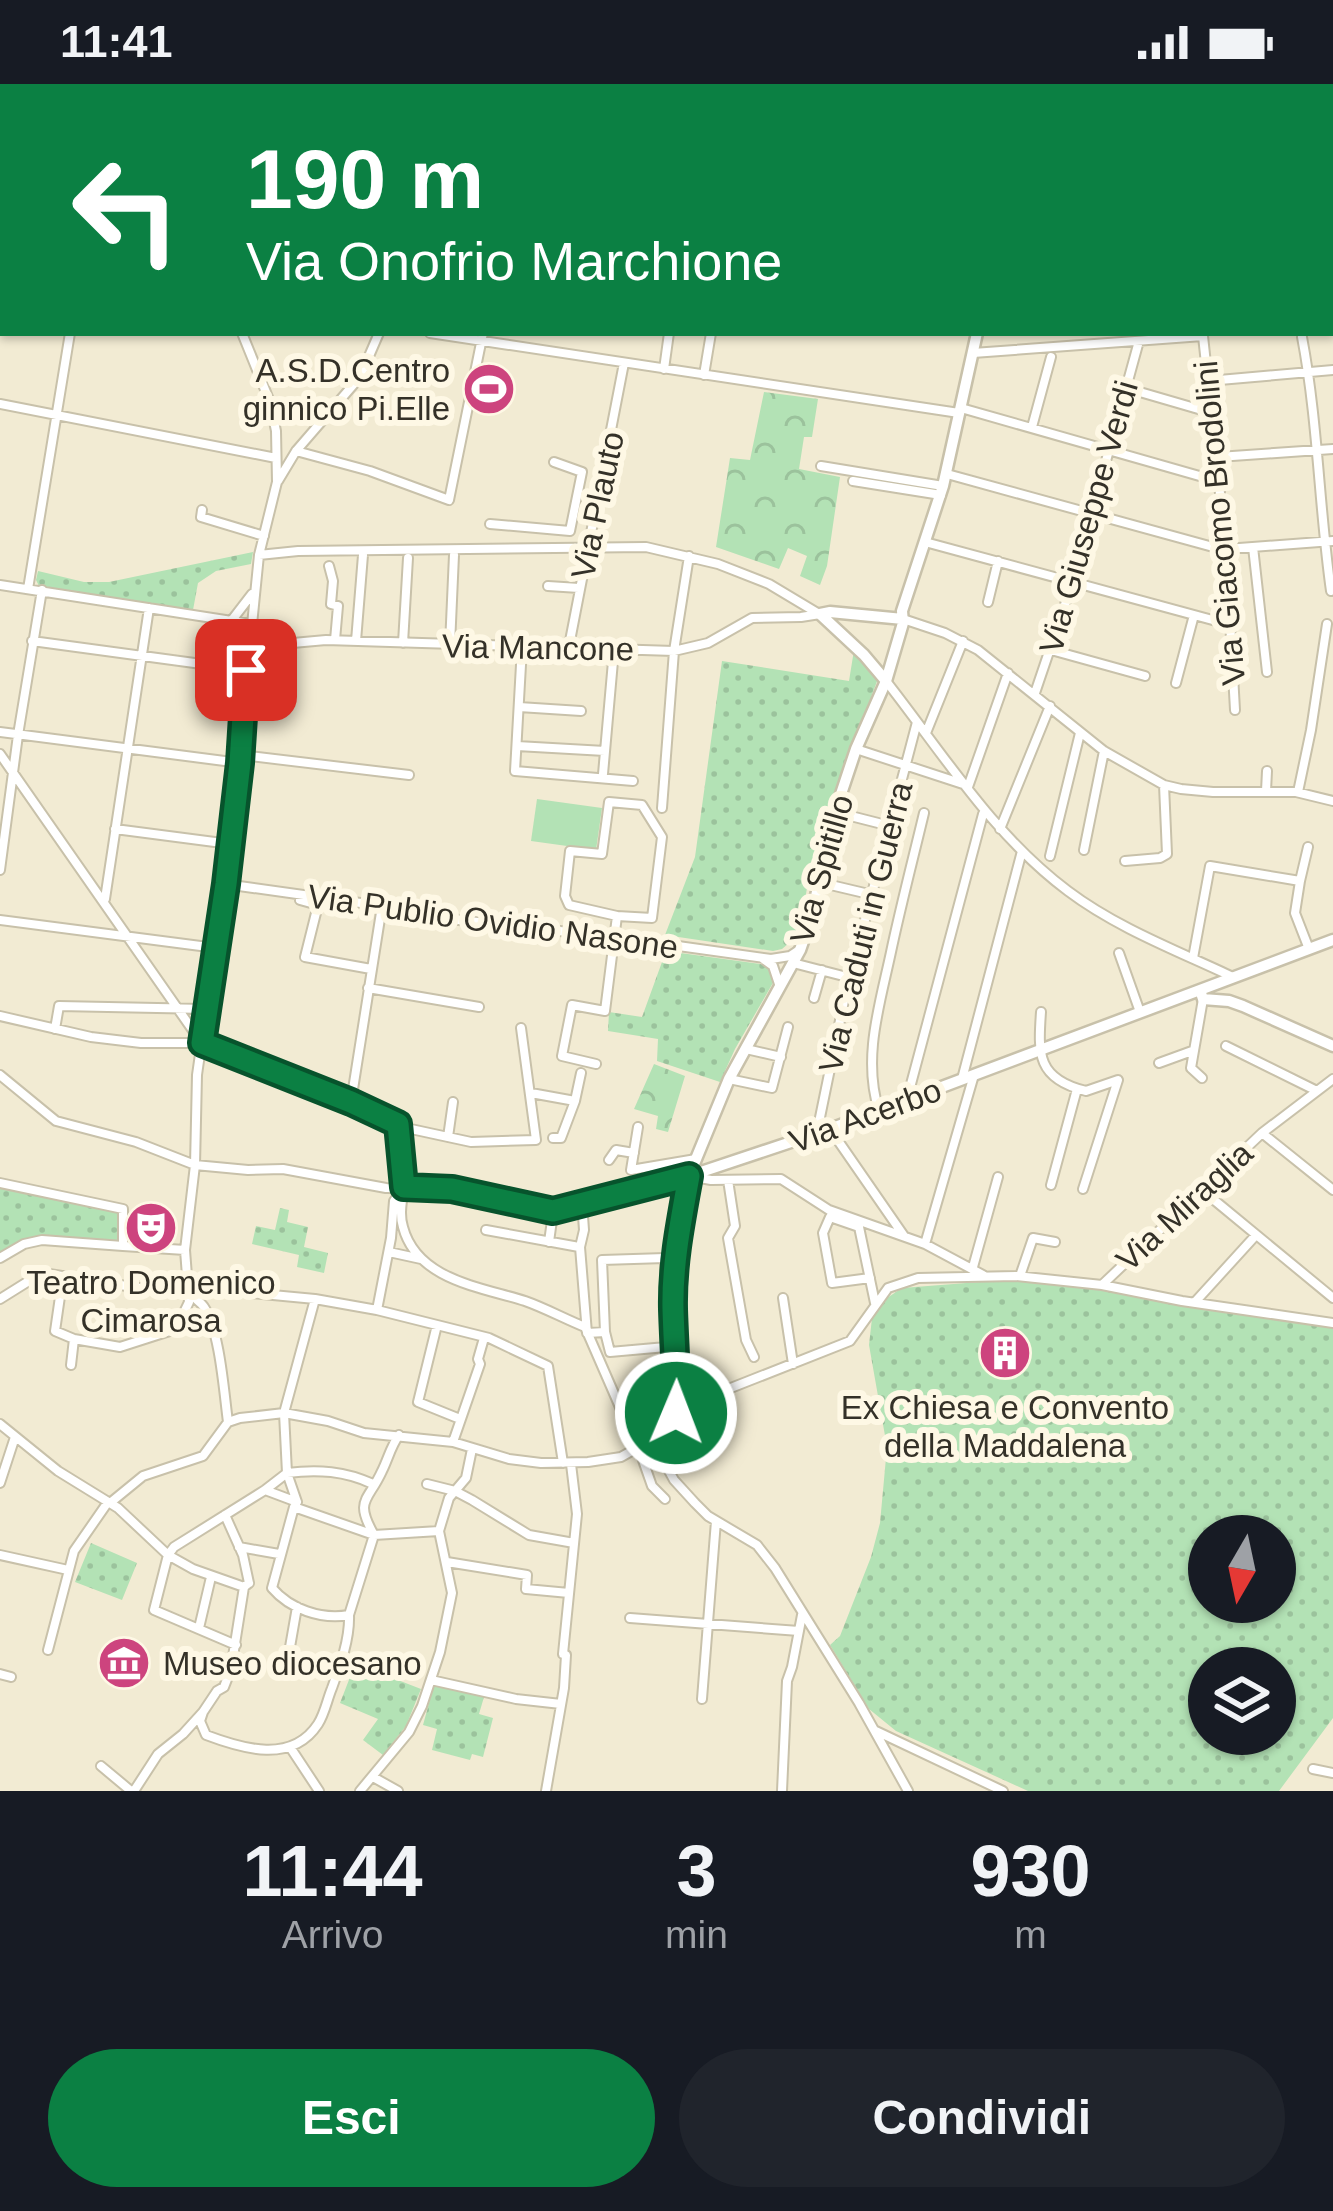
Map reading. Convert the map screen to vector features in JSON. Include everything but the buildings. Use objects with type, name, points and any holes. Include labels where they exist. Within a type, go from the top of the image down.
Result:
[{"type":"street","points":[[28,589],[70,336]]},
{"type":"street","points":[[63,1276],[55,1331],[74,1339],[120,1347],[169,1332],[180,1324],[188,1302],[184,1250],[195,1165],[197,1076],[226,884],[254,590],[277,482],[270,402],[243,336]]},
{"type":"street","points":[[277,482],[296,452],[360,377],[376,336]]},
{"type":"street","points":[[664,369],[669,336]]},
{"type":"street","points":[[704,375],[710,336]]},
{"type":"street","name":"Via Spitillo","points":[[689,1176],[729,1078],[780,989],[812,918],[835,812],[886,681],[902,611],[944,485],[976,336]]},
{"type":"street","points":[[973,353],[1203,336]]},
{"type":"street","name":"Via Giacomo Brodolini","points":[[1203,336],[1226,549],[1235,710]]},
{"type":"street","points":[[296,452],[370,471],[449,500],[482,337],[624,363],[961,411],[1110,448],[1217,481]]},
{"type":"street","points":[[1303,337],[1331,592]]},
{"type":"street","name":"Via Giuseppe Verdi","points":[[1034,694],[1073,581],[1139,340]]},
{"type":"street","points":[[1032,427],[1051,357]]},
{"type":"street","name":"Via Plauto","points":[[569,646],[624,363]]},
{"type":"street","points":[[1208,381],[1333,370]]},
{"type":"street","points":[[1126,388],[1212,413]]},
{"type":"street","points":[[0,404],[276,458]]},
{"type":"street","points":[[1218,457],[1333,449]]},
{"type":"street","points":[[490,524],[570,531],[582,472],[554,462]]},
{"type":"street","points":[[821,466],[1092,514],[1226,549],[1328,542]]},
{"type":"street","points":[[853,481],[944,485]]},
{"type":"street","points":[[202,509],[201,517],[264,536]]},
{"type":"street","points":[[925,542],[1232,625]]},
{"type":"street","points":[[259,555],[646,547],[718,564],[769,584],[820,614],[864,655],[984,812],[1069,892],[1233,977]]},
{"type":"street","points":[[1253,547],[1267,672]]},
{"type":"street","points":[[356,641],[363,555]]},
{"type":"street","points":[[450,645],[454,555]]},
{"type":"street","points":[[662,808],[674,651],[689,556]]},
{"type":"street","points":[[403,643],[408,558]]},
{"type":"street","points":[[988,602],[998,561]]},
{"type":"street","points":[[329,566],[331,604],[338,605],[335,640]]},
{"type":"street","points":[[0,585],[251,624]]},
{"type":"street","points":[[548,586],[580,588]]},
{"type":"street","points":[[0,870],[41,590]]},
{"type":"street","points":[[231,622],[254,590]]},
{"type":"street","points":[[104,901],[149,608]]},
{"type":"street","points":[[820,614],[902,619],[962,640],[1104,751],[1165,784],[1213,792],[1298,792],[1333,801]]},
{"type":"street","name":"Via Mancone","points":[[249,647],[335,640],[674,651],[709,643],[752,618],[820,614]]},
{"type":"street","points":[[1176,683],[1194,615]]},
{"type":"street","points":[[1298,792],[1327,668],[1327,624]]},
{"type":"street","points":[[926,733],[962,640]]},
{"type":"street","points":[[32,641],[246,670]]},
{"type":"street","points":[[522,647],[515,771],[633,781]]},
{"type":"street","points":[[603,774],[614,650]]},
{"type":"street","points":[[1051,650],[1145,676]]},
{"type":"street","points":[[966,786],[1008,673]]},
{"type":"street","points":[[519,706],[581,711]]},
{"type":"street","points":[[1000,830],[1050,706]]},
{"type":"street","name":"Via Caduti in Guerra","points":[[823,1132],[851,978],[918,721]]},
{"type":"street","points":[[0,733],[409,775]]},
{"type":"street","points":[[1050,856],[1080,733]]},
{"type":"street","points":[[516,746],[605,752]]},
{"type":"street","points":[[856,749],[966,786]]},
{"type":"street","points":[[1084,850],[1104,751]]},
{"type":"street","points":[[0,754],[202,1043]]},
{"type":"street","points":[[1266,791],[1267,772]]},
{"type":"street","points":[[1125,861],[1160,859],[1167,854],[1165,784]]},
{"type":"street","points":[[609,802],[642,805],[662,837],[652,918],[617,916],[569,905],[566,896],[570,851],[602,854],[609,802]]},
{"type":"street","points":[[835,812],[890,826]]},
{"type":"street","points":[[907,1100],[984,812]]},
{"type":"street","points":[[879,1111],[872,1080],[875,1024],[924,813]]},
{"type":"street","points":[[115,829],[230,844]]},
{"type":"street","points":[[1308,847],[1294,913],[1309,950]]},
{"type":"street","points":[[925,1244],[1022,851]]},
{"type":"street","points":[[1193,958],[1210,866],[1300,881]]},
{"type":"street","points":[[818,882],[873,895]]},
{"type":"street","name":"Via Publio Ovidio Nasone","points":[[226,884],[459,920],[760,957],[782,958],[800,950]]},
{"type":"street","points":[[300,900],[317,905],[305,957],[371,969]]},
{"type":"street","points":[[351,1102],[382,906]]},
{"type":"street","points":[[596,1064],[562,1056],[572,1005],[605,1011],[617,916]]},
{"type":"street","points":[[0,920],[216,948]]},
{"type":"street","name":"Via Acerbo","points":[[689,1176],[823,1132],[1140,1012],[1202,994],[1233,977],[1333,940]]},
{"type":"street","points":[[1119,953],[1140,1012]]},
{"type":"street","points":[[760,957],[777,972],[780,989]]},
{"type":"street","points":[[793,963],[851,978]]},
{"type":"street","points":[[814,998],[822,970]]},
{"type":"street","points":[[368,988],[479,1007]]},
{"type":"street","points":[[1202,1078],[1191,1068],[1202,994],[1244,1006],[1333,1046]]},
{"type":"street","points":[[55,1029],[59,1006],[206,1009]]},
{"type":"street","points":[[1041,1012],[1039,1051],[1056,1078],[1086,1091],[1118,1080],[1083,1189]]},
{"type":"street","points":[[0,1016],[91,1037],[202,1043],[398,1124],[471,1142],[505,1143],[536,1140],[521,1028]]},
{"type":"street","points":[[729,1078],[772,1088],[788,1027]]},
{"type":"street","points":[[1226,1046],[1317,1091]]},
{"type":"street","points":[[745,1048],[781,1057]]},
{"type":"street","points":[[1159,1063],[1192,1052]]},
{"type":"street","points":[[553,1138],[561,1138],[581,1073]]},
{"type":"street","points":[[0,1076],[56,1121],[136,1142],[195,1165],[283,1169],[386,1187],[452,1189],[553,1211],[689,1176],[781,1179],[829,1210],[925,1244],[984,1276]]},
{"type":"street","name":"Via Miraglia","points":[[640,1445],[676,1413],[850,1340],[889,1288],[913,1278],[1020,1276],[1102,1285],[1262,1133],[1333,1078]]},
{"type":"street","points":[[1051,1185],[1077,1089]]},
{"type":"street","points":[[531,1093],[575,1101]]},
{"type":"street","points":[[448,1137],[453,1102]]},
{"type":"street","points":[[398,1124],[403,1228],[422,1259]]},
{"type":"street","points":[[638,1126],[631,1170],[697,1159]]},
{"type":"street","points":[[823,1132],[904,1236]]},
{"type":"street","points":[[1262,1133],[1331,1186]]},
{"type":"street","points":[[617,1145],[634,1151]]},
{"type":"street","points":[[609,1160],[616,1150],[634,1151]]},
{"type":"street","points":[[676,1413],[673,1307],[689,1176]]},
{"type":"street","points":[[973,1267],[998,1177]]},
{"type":"street","points":[[728,1180],[735,1226],[728,1238],[746,1340],[754,1357]]},
{"type":"street","points":[[0,1184],[123,1210],[123,1246]]},
{"type":"street","points":[[377,1310],[394,1201],[404,1187]]},
{"type":"street","points":[[1202,1190],[1333,1298]]},
{"type":"street","points":[[583,1216],[580,1247],[587,1333]]},
{"type":"street","points":[[870,1278],[832,1283],[823,1233],[830,1217],[859,1227],[876,1305]]},
{"type":"street","points":[[549,1242],[552,1220]]},
{"type":"street","points":[[486,1230],[580,1247]]},
{"type":"street","points":[[1194,1303],[1256,1234]]},
{"type":"street","points":[[1020,1276],[1033,1238],[1054,1243]]},
{"type":"street","points":[[0,1258],[42,1240],[184,1250]]},
{"type":"street","points":[[389,1252],[422,1259],[451,1278],[528,1302],[585,1327],[640,1445],[652,1486],[665,1498]]},
{"type":"street","points":[[665,1258],[666,1347],[610,1352],[605,1332],[602,1260],[665,1258]]},
{"type":"street","points":[[0,1299],[40,1274],[188,1293],[205,1289],[315,1299],[503,1343],[548,1366],[578,1514],[561,1705],[546,1791]]},
{"type":"street","points":[[1102,1285],[1333,1323]]},
{"type":"street","points":[[188,1293],[204,1307],[209,1320],[228,1422]]},
{"type":"street","points":[[783,1298],[793,1364]]},
{"type":"street","points":[[315,1299],[284,1413],[287,1473],[296,1504],[272,1588],[298,1607],[349,1615]]},
{"type":"street","points":[[437,1325],[418,1402],[460,1419]]},
{"type":"street","points":[[587,1333],[605,1332]]},
{"type":"street","points":[[454,1442],[484,1338]]},
{"type":"street","points":[[71,1365],[74,1339]]},
{"type":"street","points":[[48,1650],[74,1551],[109,1503],[143,1476],[203,1456],[228,1422],[284,1413],[364,1433],[454,1442],[509,1459],[567,1463],[621,1456],[640,1445]]},
{"type":"street","points":[[0,1424],[58,1471],[109,1503],[168,1555],[212,1576],[272,1588]]},
{"type":"street","points":[[203,1712],[201,1726],[206,1735],[269,1750],[285,1750],[313,1731],[324,1712],[345,1646],[349,1615],[374,1535],[363,1514],[366,1497],[399,1435]]},
{"type":"street","points":[[650,1436],[674,1480],[716,1521],[757,1545],[908,1791]]},
{"type":"street","points":[[0,1483],[15,1437]]},
{"type":"street","points":[[360,1791],[409,1732],[431,1680],[452,1604],[440,1531],[449,1498],[466,1478],[472,1449]]},
{"type":"street","points":[[236,1645],[154,1610],[168,1555],[180,1541],[287,1473],[337,1472],[374,1484]]},
{"type":"street","points":[[427,1484],[455,1491],[530,1535],[574,1543]]},
{"type":"street","points":[[265,1490],[374,1535],[440,1531]]},
{"type":"street","points":[[101,1766],[135,1791],[158,1754],[183,1734],[224,1687],[247,1585],[247,1568],[225,1514]]},
{"type":"street","points":[[702,1699],[716,1521]]},
{"type":"street","points":[[239,1546],[279,1554]]},
{"type":"street","points":[[0,1555],[67,1576]]},
{"type":"street","points":[[447,1562],[527,1575],[526,1588],[569,1594]]},
{"type":"street","points":[[199,1628],[212,1576]]},
{"type":"street","points":[[290,1647],[298,1607]]},
{"type":"street","points":[[782,1791],[787,1681],[802,1612]]},
{"type":"street","points":[[630,1618],[799,1631]]},
{"type":"street","points":[[0,1674],[11,1677]]},
{"type":"street","points":[[431,1680],[561,1705]]},
{"type":"street","points":[[874,1730],[1003,1791]]},
{"type":"street","points":[[290,1747],[319,1791]]},
{"type":"street","points":[[1313,1769],[1333,1773]]},
{"type":"street","points":[[373,1777],[398,1791]]},
{"type":"green space","points":[[764,392],[818,399],[812,437],[804,437],[799,469],[840,477],[820,585],[800,576],[807,556],[788,548],[779,569],[716,547],[730,458],[750,460]]},
{"type":"green space","points":[[253,552],[251,564],[216,571],[198,583],[193,610],[39,586],[36,580],[38,571],[84,582],[109,582]]},
{"type":"green space","points":[[854,650],[879,676],[825,821],[795,938],[773,951],[665,935],[695,857],[722,661],[849,681]]},
{"type":"green space","points":[[537,799],[602,808],[596,850],[531,841]]},
{"type":"green space","points":[[666,951],[767,965],[774,981],[720,1082],[657,1061],[658,1039],[608,1031],[609,1012],[642,1017]]},
{"type":"green space","points":[[654,1064],[685,1076],[668,1132],[656,1129],[658,1116],[634,1109]]},
{"type":"green space","points":[[0,1185],[122,1211],[121,1242],[21,1240],[0,1253]]},
{"type":"green space","points":[[280,1208],[289,1210],[287,1222],[308,1227],[304,1247],[328,1253],[324,1273],[297,1267],[299,1255],[252,1244],[256,1226],[275,1230]]},
{"type":"green space","points":[[1019,1279],[1094,1286],[1195,1307],[1333,1326],[1333,1718],[1279,1791],[1028,1791],[896,1731],[869,1709],[830,1645],[840,1636],[880,1523],[887,1447],[869,1345],[872,1318],[902,1288]]},
{"type":"green space","points":[[91,1543],[137,1563],[122,1600],[75,1582]]},
{"type":"green space","points":[[367,1668],[421,1689],[406,1726],[383,1755],[363,1740],[378,1719],[340,1703],[352,1672],[363,1676]]},
{"type":"green space","points":[[434,1685],[484,1697],[479,1714],[493,1718],[483,1757],[472,1754],[470,1760],[432,1750],[437,1729],[423,1725]]},
{"type":"place","name":"A.S.D.Centro ginnico Pi.Elle","points":[[489,389]]},
{"type":"place","name":"Teatro Domenico Cimarosa","points":[[151,1228]]},
{"type":"place","name":"Ex Chiesa e Convento della Maddalena","points":[[1005,1353]]},
{"type":"place","name":"Museo diocesano","points":[[124,1663]]},
{"type":"route","points":[[246,670],[226,884],[202,1043],[398,1124],[404,1187],[452,1189],[553,1211],[689,1176],[673,1307],[676,1413]]}]
